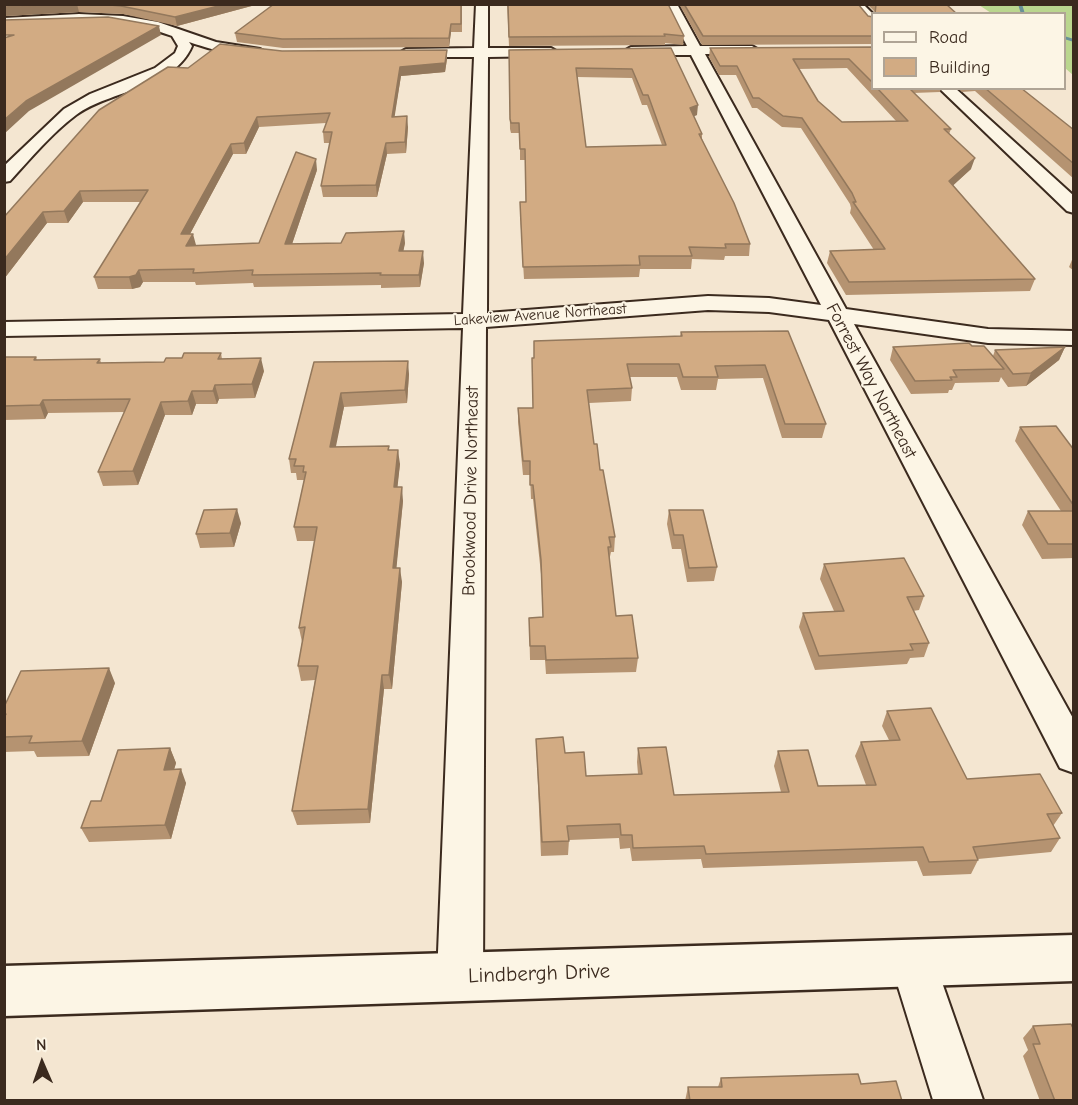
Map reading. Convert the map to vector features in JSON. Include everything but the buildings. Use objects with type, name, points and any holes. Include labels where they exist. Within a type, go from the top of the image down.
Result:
[{"type":"main road","name":"Lindbergh Drive","points":[[4,991],[1074,958]]},
{"type":"street","name":"Brookwood Drive Northeast","points":[[460,977],[482,4]]},
{"type":"street","name":"Forrest Way Northeast","points":[[671,4],[835,315],[1074,757]]},
{"type":"street","points":[[856,4],[871,18]]},
{"type":"street","points":[[4,22],[79,18],[137,22],[214,46],[271,53]]},
{"type":"street","points":[[26,34],[79,18]]},
{"type":"street","points":[[4,177],[65,115],[95,97],[161,70],[179,58],[185,46],[178,34]]},
{"type":"street","points":[[612,52],[766,50]]},
{"type":"street","points":[[386,53],[564,52]]},
{"type":"street","points":[[948,90],[1074,207]]},
{"type":"street","name":"Lakeview Avenue Northeast","points":[[4,330],[475,321],[708,303],[769,305],[988,336],[1074,338]]},
{"type":"street","points":[[914,964],[958,1101]]},
{"type":"green space","points":[[979,5],[1073,5],[1073,75],[1066,69],[1066,12],[990,12]]},
{"type":"waterway","points":[[31,16],[52,8],[54,4]]},
{"type":"waterway","points":[[1020,4],[1022,12]]},
{"type":"waterway","points":[[1066,38],[1074,41]]}]
